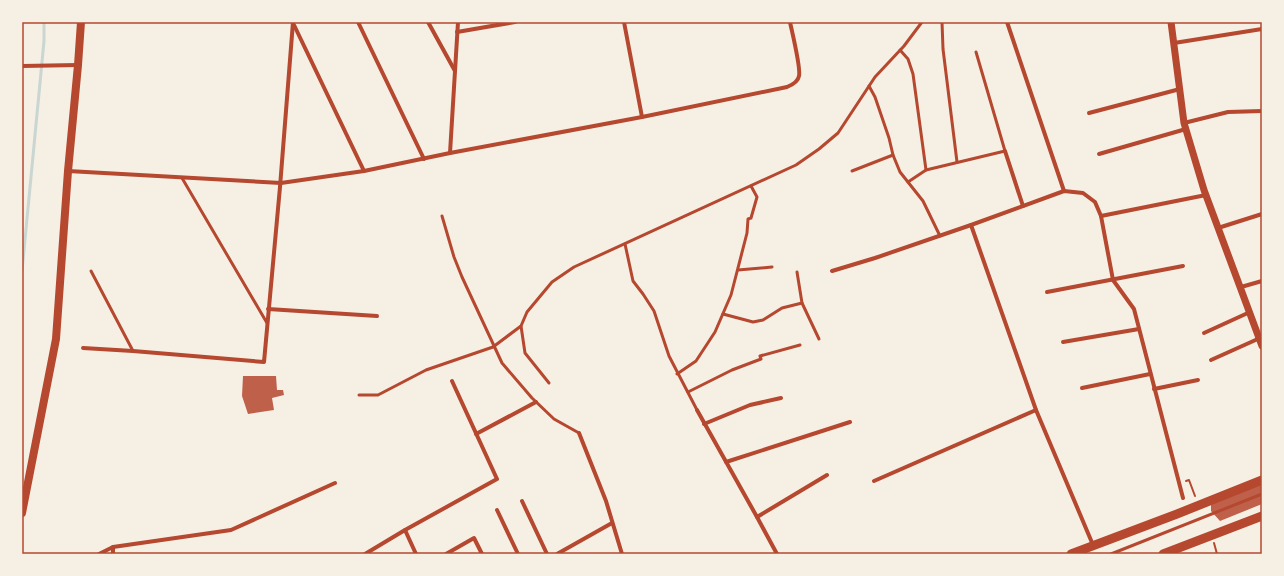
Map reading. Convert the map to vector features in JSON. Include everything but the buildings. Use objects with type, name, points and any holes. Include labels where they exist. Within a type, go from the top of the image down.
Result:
[{"type":"main road","points":[[22,513],[56,339],[68,171],[81,22]]},
{"type":"main road","points":[[1071,554],[1262,480]]},
{"type":"main road","points":[[1169,553],[1262,516]]},
{"type":"street","points":[[358,22],[424,159]]},
{"type":"street","points":[[428,22],[455,72]]},
{"type":"street","points":[[450,153],[458,22]]},
{"type":"street","points":[[457,32],[515,22]]},
{"type":"street","points":[[624,22],[642,117]]},
{"type":"street","points":[[68,171],[281,183],[364,171],[788,87],[794,84],[799,77],[799,69],[790,22]]},
{"type":"street","points":[[1007,22],[1064,191]]},
{"type":"street","points":[[1171,22],[1185,126],[1206,195],[1261,338],[1262,346]]},
{"type":"street","points":[[293,23],[364,171]]},
{"type":"street","points":[[83,348],[133,351],[261,363],[264,362],[281,183],[293,23]]},
{"type":"street","points":[[1174,43],[1262,29]]},
{"type":"street","points":[[22,66],[78,65]]},
{"type":"street","points":[[1089,113],[1180,89]]},
{"type":"street","points":[[1099,154],[1228,112],[1262,111]]},
{"type":"street","points":[[1004,150],[1023,206]]},
{"type":"street","points":[[832,271],[940,236],[1064,191],[1083,193],[1095,202],[1101,216],[1113,280],[1134,309],[1183,498]]},
{"type":"street","points":[[1101,216],[1206,195]]},
{"type":"street","points":[[1218,228],[1262,214]]},
{"type":"street","points":[[971,225],[1036,410],[1093,545]]},
{"type":"street","points":[[1047,292],[1183,266]]},
{"type":"street","points":[[1241,287],[1262,281]]},
{"type":"street","points":[[268,309],[376,316]]},
{"type":"street","points":[[1204,333],[1250,312]]},
{"type":"street","points":[[1063,342],[1139,329]]},
{"type":"street","points":[[1211,360],[1261,338]]},
{"type":"street","points":[[1082,388],[1150,374]]},
{"type":"street","points":[[1154,389],[1198,380]]},
{"type":"street","points":[[365,554],[497,479],[452,381]]},
{"type":"street","points":[[704,424],[750,405],[781,398]]},
{"type":"street","points":[[476,434],[536,402]]},
{"type":"street","points":[[696,410],[777,554]]},
{"type":"street","points":[[874,481],[1036,410]]},
{"type":"street","points":[[726,462],[850,422]]},
{"type":"street","points":[[579,434],[606,501],[622,554]]},
{"type":"street","points":[[757,517],[828,475]]},
{"type":"street","points":[[99,554],[112,547],[231,530],[335,483]]},
{"type":"street","points":[[522,501],[547,554]]},
{"type":"street","points":[[496,510],[518,554]]},
{"type":"street","points":[[557,554],[612,523]]},
{"type":"street","points":[[405,530],[416,554]]},
{"type":"street","points":[[446,554],[474,538],[482,554]]},
{"type":"street","points":[[112,547],[113,554]]},
{"type":"lane","points":[[359,395],[378,395],[426,370],[493,347],[521,326],[527,312],[552,282],[574,267],[796,165],[820,149],[838,133],[869,86],[922,22]]},
{"type":"lane","points":[[942,22],[943,49],[957,162]]},
{"type":"lane","points":[[900,50],[908,59],[913,74],[926,170]]},
{"type":"lane","points":[[908,182],[926,170],[1004,150],[976,52]]},
{"type":"lane","points":[[869,86],[875,98],[889,138],[893,156],[900,172],[923,201],[940,236]]},
{"type":"lane","points":[[852,171],[893,156]]},
{"type":"lane","points":[[182,178],[267,324]]},
{"type":"lane","points":[[677,374],[696,361],[715,332],[731,295],[747,233],[748,219],[751,218],[756,197],[751,186]]},
{"type":"lane","points":[[442,216],[454,257],[493,347],[502,363],[536,402],[554,419],[579,434]]},
{"type":"lane","points":[[625,244],[633,281],[654,311],[669,356],[696,410]]},
{"type":"lane","points":[[738,270],[772,267]]},
{"type":"lane","points":[[92,271],[133,351]]},
{"type":"lane","points":[[797,272],[802,303],[819,339]]},
{"type":"lane","points":[[723,314],[753,322],[763,320],[782,308],[802,303]]},
{"type":"lane","points":[[521,326],[525,353],[549,383]]},
{"type":"lane","points":[[688,392],[732,370],[761,360],[760,356],[800,344]]},
{"type":"lane","points":[[1111,554],[1262,494]]},
{"type":"waterway","points":[[22,271],[44,41],[44,22]]}]
